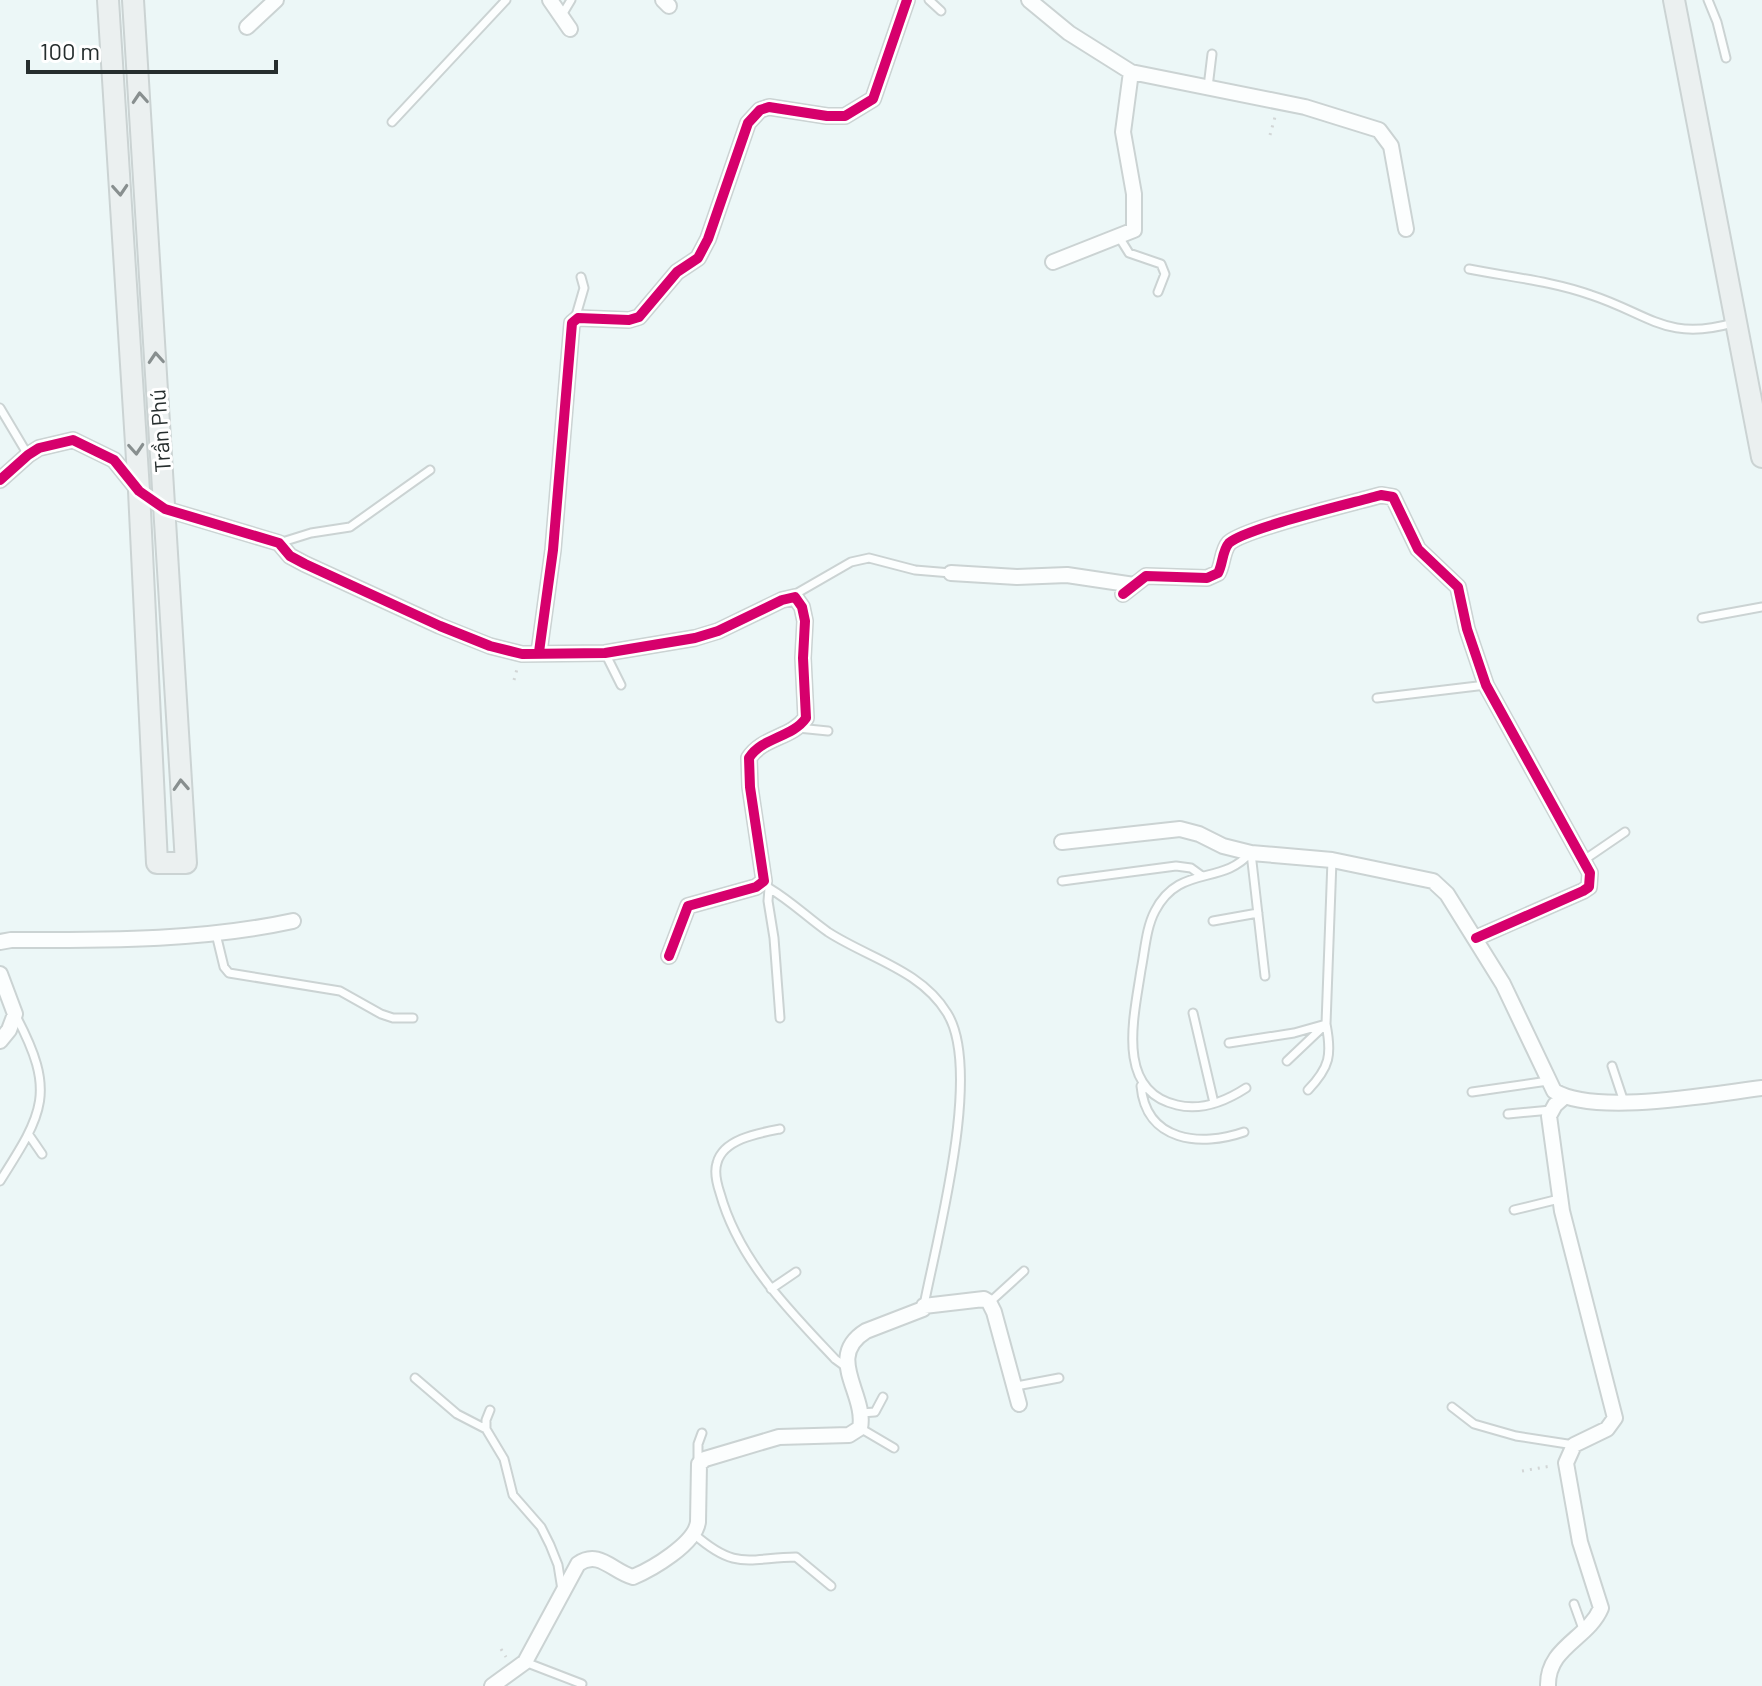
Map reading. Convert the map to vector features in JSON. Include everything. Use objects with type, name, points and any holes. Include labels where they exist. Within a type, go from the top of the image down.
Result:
[{"type":"main road","name":"Trần Phú","points":[[108,0],[139,491],[157,863],[186,863],[133,0]]},
{"type":"main road","points":[[1674,0],[1735,323],[1758,420],[1762,457]]},
{"type":"street","points":[[247,27],[276,0]]},
{"type":"street","points":[[550,0],[565,22]]},
{"type":"street","points":[[539,652],[553,550],[574,321],[578,318],[629,320],[639,317],[677,272],[698,258],[708,239],[748,123],[760,110],[769,107],[845,116],[873,99],[907,0]]},
{"type":"street","points":[[1029,0],[1069,33],[1131,72],[1279,102],[1379,130],[1391,146],[1406,229]]},
{"type":"street","points":[[1053,262],[1131,232],[1135,225],[1132,177],[1123,132],[1131,72]]},
{"type":"street","points":[[0,480],[28,455],[62,441],[83,443],[114,460],[139,491],[165,509],[279,543],[290,556],[305,564],[440,626],[490,646],[522,654],[605,653],[695,638],[718,631],[790,597],[799,601],[805,621],[806,718],[797,728],[763,743],[749,758],[748,774],[767,885],[688,906],[669,956]]},
{"type":"street","points":[[951,573],[1017,577],[1067,575],[1128,590],[1146,576],[1207,578],[1218,573],[1224,551],[1238,538],[1381,495],[1393,497],[1418,549],[1458,587],[1467,629],[1486,685],[1584,860],[1591,880],[1583,891],[1476,938]]},
{"type":"street","points":[[1062,842],[1180,829],[1251,853],[1332,860],[1433,881],[1447,894],[1476,938],[1511,1000],[1554,1091],[1564,1097],[1624,1102],[1668,1101],[1762,1088]]},
{"type":"street","points":[[0,942],[216,934],[293,921]]},
{"type":"street","points":[[0,974],[15,1014],[9,1030],[0,1041]]},
{"type":"street","points":[[1548,1686],[1551,1666],[1557,1655],[1601,1608],[1580,1542],[1566,1463],[1574,1445],[1607,1429],[1615,1418],[1559,1199],[1549,1124],[1551,1110],[1564,1097]]},
{"type":"street","points":[[492,1686],[525,1662],[574,1568],[584,1560],[598,1558],[633,1577],[664,1560],[694,1534],[698,1522],[699,1464],[716,1455],[779,1437],[849,1435],[861,1420],[846,1367],[848,1352],[858,1336],[924,1306],[974,1298],[989,1302],[1000,1327],[1019,1404]]},
{"type":"lane","points":[[392,122],[506,0]]},
{"type":"lane","points":[[565,22],[571,0]]},
{"type":"lane","points":[[929,0],[941,11]]},
{"type":"lane","points":[[1708,0],[1726,58]]},
{"type":"lane","points":[[1208,88],[1212,54]]},
{"type":"lane","points":[[1119,237],[1129,253],[1161,264],[1165,274],[1158,292]]},
{"type":"lane","points":[[1469,269],[1591,295],[1679,330],[1706,330],[1735,323]]},
{"type":"lane","points":[[574,321],[584,288],[581,277]]},
{"type":"lane","points":[[0,408],[28,455]]},
{"type":"lane","points":[[279,543],[311,533],[350,527],[430,470]]},
{"type":"lane","points":[[790,597],[851,562],[869,558],[915,570],[951,573]]},
{"type":"lane","points":[[1702,618],[1762,607]]},
{"type":"lane","points":[[605,653],[621,685]]},
{"type":"lane","points":[[1377,698],[1486,685]]},
{"type":"lane","points":[[797,728],[828,731]]},
{"type":"lane","points":[[1584,860],[1625,832]]},
{"type":"lane","points":[[1244,1132],[1223,1139],[1194,1140],[1168,1132],[1148,1112],[1142,1099],[1133,1042],[1149,925],[1168,891],[1181,882],[1235,866],[1251,853]]},
{"type":"lane","points":[[1251,853],[1265,976]]},
{"type":"lane","points":[[1308,1090],[1323,1074],[1331,1050],[1326,1024],[1332,860]]},
{"type":"lane","points":[[1062,881],[1176,866],[1191,868],[1202,876]]},
{"type":"lane","points":[[767,885],[780,1018]]},
{"type":"lane","points":[[767,885],[828,932],[919,982],[949,1014],[962,1076],[961,1099],[924,1306]]},
{"type":"lane","points":[[1213,921],[1258,913]]},
{"type":"lane","points":[[216,934],[224,967],[229,973],[340,991],[381,1014],[393,1018],[413,1018]]},
{"type":"lane","points":[[1193,1013],[1214,1103]]},
{"type":"lane","points":[[0,1181],[29,1135],[42,1086],[31,1044],[15,1014]]},
{"type":"lane","points":[[1229,1043],[1294,1033],[1326,1024]]},
{"type":"lane","points":[[1287,1061],[1326,1024]]},
{"type":"lane","points":[[1612,1066],[1624,1102]]},
{"type":"lane","points":[[1472,1092],[1548,1081]]},
{"type":"lane","points":[[1141,1083],[1155,1098],[1189,1108],[1231,1098],[1246,1088]]},
{"type":"lane","points":[[1508,1114],[1551,1110]]},
{"type":"lane","points":[[780,1129],[748,1137],[721,1154],[716,1163],[716,1180],[726,1217],[740,1245],[771,1289],[846,1367]]},
{"type":"lane","points":[[29,1135],[42,1154]]},
{"type":"lane","points":[[1514,1210],[1559,1199]]},
{"type":"lane","points":[[989,1302],[1024,1271]]},
{"type":"lane","points":[[771,1289],[796,1272]]},
{"type":"lane","points":[[415,1378],[457,1414],[486,1429]]},
{"type":"lane","points":[[1016,1386],[1059,1378]]},
{"type":"lane","points":[[883,1397],[875,1412],[861,1420],[894,1448]]},
{"type":"lane","points":[[1452,1407],[1474,1424],[1516,1436],[1574,1445]]},
{"type":"lane","points":[[490,1410],[486,1429],[504,1459],[513,1495],[541,1527],[550,1545],[558,1565],[562,1590]]},
{"type":"lane","points":[[699,1464],[698,1444],[702,1433]]},
{"type":"lane","points":[[694,1534],[737,1560],[751,1562],[796,1557],[831,1586]]},
{"type":"lane","points":[[1574,1604],[1583,1629]]},
{"type":"lane","points":[[525,1662],[582,1684]]},
{"type":"path","points":[[1270,135],[1279,102]]},
{"type":"path","points":[[1522,1471],[1566,1463]]},
{"type":"cycle path","points":[[539,652],[553,550],[572,323],[578,318],[629,320],[639,317],[677,272],[698,258],[708,239],[748,123],[760,110],[769,107],[845,116],[873,99],[907,0]]},
{"type":"cycle path","points":[[0,480],[39,448],[73,440],[114,460],[139,491],[165,509],[279,543],[290,556],[305,564],[440,626],[490,646],[522,654],[605,653],[695,638],[795,597],[802,607],[805,621],[806,718],[793,730],[761,746],[749,758],[750,787],[764,881],[756,887],[688,906],[669,956]]},
{"type":"cycle path","points":[[1123,594],[1146,576],[1207,578],[1218,573],[1229,543],[1256,530],[1381,495],[1393,497],[1418,549],[1458,587],[1467,629],[1486,685],[1590,873],[1589,887],[1583,891],[1476,938]]}]
